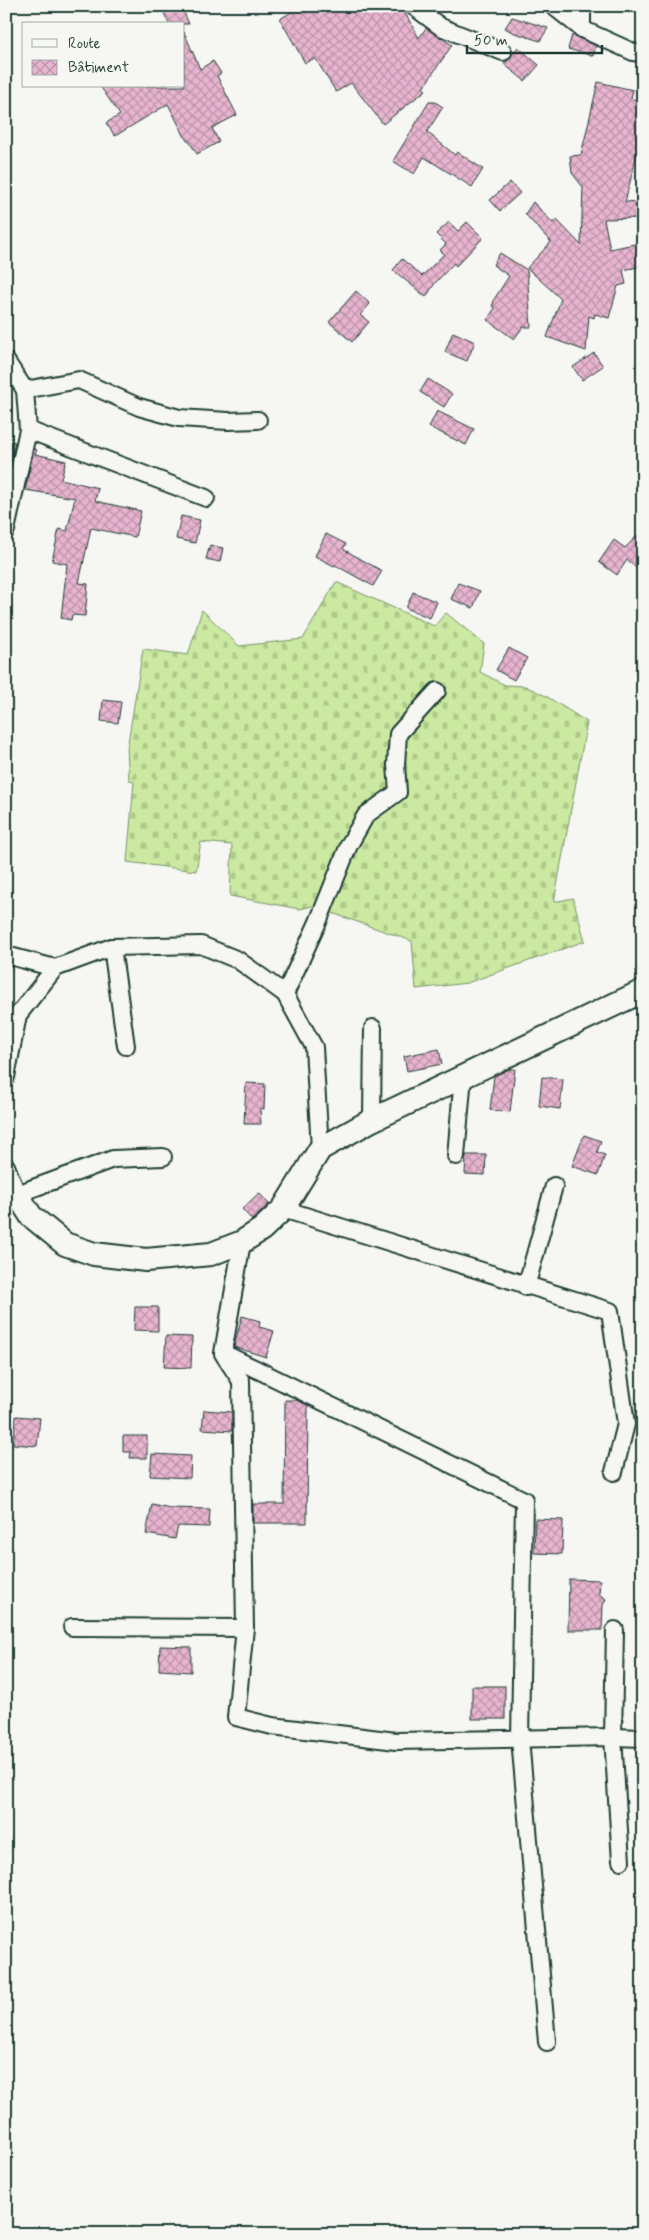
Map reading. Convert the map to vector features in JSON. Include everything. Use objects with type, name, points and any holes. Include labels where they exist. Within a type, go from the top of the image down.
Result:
[{"type":"street","points":[[413,6],[441,27],[503,52]]},
{"type":"street","points":[[553,6],[582,29],[633,52],[643,54]]},
{"type":"street","points":[[582,6],[582,29]]},
{"type":"street","points":[[6,361],[25,390],[28,430],[6,530]]},
{"type":"street","points":[[25,390],[80,380],[139,408],[178,418],[228,421],[258,420]]},
{"type":"street","points":[[28,430],[206,498]]},
{"type":"street","points":[[285,994],[318,922],[349,845],[366,815],[398,792],[398,734],[437,691]]},
{"type":"street","points":[[6,1077],[18,1014],[55,968],[112,948],[201,945],[238,960],[285,994],[314,1046],[320,1150]]},
{"type":"street","points":[[112,948],[126,1046]]},
{"type":"street","points":[[6,955],[55,968]]},
{"type":"street","points":[[6,1166],[12,1197],[31,1216],[65,1244],[94,1254],[146,1260],[184,1258],[211,1254],[242,1242],[262,1229],[283,1209],[320,1150],[372,1120],[463,1076],[641,995]]},
{"type":"street","points":[[372,1120],[373,1028]]},
{"type":"street","points":[[456,1156],[463,1076]]},
{"type":"street","points":[[12,1197],[113,1159],[163,1156]]},
{"type":"street","points":[[526,1286],[554,1186]]},
{"type":"street","points":[[283,1209],[610,1311],[626,1424],[614,1472]]},
{"type":"street","points":[[242,1242],[223,1353],[242,1381],[245,1628],[236,1717],[272,1726],[396,1741],[643,1738]]},
{"type":"street","points":[[223,1353],[524,1500],[520,1739],[547,2042]]},
{"type":"street","points":[[72,1627],[245,1628]]},
{"type":"street","points":[[615,1630],[612,1737],[621,1860]]},
{"type":"green space","points":[[336,582],[434,626],[446,613],[484,644],[480,672],[505,685],[525,686],[546,696],[587,722],[554,902],[573,898],[585,941],[467,983],[416,989],[412,941],[312,906],[300,909],[230,896],[232,845],[201,842],[196,871],[127,862],[134,782],[129,780],[127,749],[143,649],[188,655],[202,610],[239,646],[303,639]]},
{"type":"building","points":[[161,6],[181,6],[189,24],[185,24],[185,22],[168,22]]},
{"type":"building","points":[[301,6],[321,6],[324,11],[335,6],[401,6],[419,38],[426,28],[452,45],[423,88],[426,90],[383,124],[351,83],[336,92],[315,58],[305,63],[280,19]]},
{"type":"building","points":[[512,17],[548,28],[540,41],[505,28]]},
{"type":"building","points":[[185,34],[200,69],[213,61],[221,73],[217,76],[237,115],[212,128],[219,142],[197,154],[189,141],[187,141],[168,104],[115,136],[106,123],[120,115],[101,88],[185,88]]},
{"type":"building","points":[[572,35],[596,46],[593,56],[568,49]]},
{"type":"building","points":[[518,47],[539,65],[525,81],[504,64]]},
{"type":"building","points":[[598,82],[633,90],[631,98],[643,103],[643,155],[637,154],[625,202],[643,201],[643,218],[604,219],[610,249],[639,243],[643,266],[623,270],[626,284],[618,286],[609,318],[595,314],[594,318],[589,316],[586,351],[547,337],[561,299],[527,268],[551,242],[525,214],[533,202],[553,223],[557,220],[581,245],[583,187],[572,173],[570,156],[581,155]]},
{"type":"building","points":[[429,102],[435,102],[443,107],[427,132],[455,155],[457,152],[483,169],[472,187],[424,157],[414,174],[393,161]]},
{"type":"building","points":[[510,182],[520,193],[500,211],[490,200]]},
{"type":"building","points":[[449,222],[458,231],[467,222],[483,238],[456,266],[454,263],[435,283],[426,297],[393,270],[402,259],[422,276],[444,254],[440,250],[446,244],[436,234]]},
{"type":"building","points":[[500,253],[527,270],[531,327],[523,327],[514,339],[487,320],[495,308],[492,306],[493,301],[509,276],[493,265]]},
{"type":"building","points":[[356,291],[370,304],[360,315],[369,322],[352,342],[329,322]]},
{"type":"building","points":[[453,332],[475,342],[467,361],[445,352]]},
{"type":"building","points":[[594,353],[603,366],[582,380],[573,367]]},
{"type":"building","points":[[428,379],[452,394],[444,407],[420,392]]},
{"type":"building","points":[[437,411],[474,429],[466,445],[429,427]]},
{"type":"building","points":[[6,439],[15,442],[6,482]]},
{"type":"building","points":[[34,449],[37,450],[35,454],[66,461],[61,479],[98,488],[95,501],[141,511],[135,537],[91,528],[79,583],[88,584],[85,616],[72,615],[71,620],[61,618],[67,564],[52,561],[59,529],[67,531],[75,498],[25,490]]},
{"type":"building","points":[[181,516],[200,520],[195,543],[176,539]]},
{"type":"building","points":[[643,530],[643,574],[627,560],[617,575],[599,562],[614,540],[625,548]]},
{"type":"building","points":[[326,534],[346,544],[343,549],[382,571],[373,586],[315,556]]},
{"type":"building","points":[[210,545],[223,548],[220,562],[206,559]]},
{"type":"building","points":[[458,583],[480,591],[473,608],[451,599]]},
{"type":"building","points":[[413,592],[437,602],[430,618],[406,608]]},
{"type":"building","points":[[509,648],[527,658],[514,680],[496,670]]},
{"type":"building","points":[[103,700],[121,702],[118,723],[101,721]]},
{"type":"building","points":[[439,1049],[442,1064],[407,1071],[404,1056]]},
{"type":"building","points":[[510,1069],[515,1069],[510,1112],[490,1110],[494,1076]]},
{"type":"building","points":[[542,1077],[563,1079],[560,1109],[539,1106]]},
{"type":"building","points":[[246,1083],[265,1084],[264,1109],[260,1108],[261,1124],[244,1124]]},
{"type":"building","points":[[584,1135],[601,1141],[597,1152],[605,1155],[598,1175],[572,1166]]},
{"type":"building","points":[[466,1155],[486,1155],[485,1175],[465,1174]]},
{"type":"building","points":[[259,1193],[269,1204],[252,1220],[242,1209]]},
{"type":"building","points":[[135,1307],[158,1307],[158,1331],[134,1330]]},
{"type":"building","points":[[242,1316],[260,1321],[259,1327],[274,1331],[266,1357],[234,1347]]},
{"type":"building","points":[[166,1336],[192,1337],[191,1368],[164,1367]]},
{"type":"building","points":[[285,1400],[296,1400],[308,1405],[307,1523],[253,1523],[253,1504],[284,1504]]},
{"type":"building","points":[[204,1410],[232,1412],[232,1431],[202,1429]]},
{"type":"building","points":[[16,1416],[40,1418],[37,1446],[13,1444]]},
{"type":"building","points":[[123,1436],[147,1436],[147,1458],[130,1458],[131,1452],[123,1452]]},
{"type":"building","points":[[152,1454],[191,1456],[190,1478],[150,1476]]},
{"type":"building","points":[[152,1504],[170,1508],[210,1509],[209,1527],[178,1526],[175,1539],[146,1534]]},
{"type":"building","points":[[535,1519],[563,1520],[562,1554],[534,1553]]},
{"type":"building","points":[[569,1579],[600,1580],[599,1594],[606,1599],[603,1605],[602,1630],[568,1630]]},
{"type":"building","points":[[160,1646],[191,1647],[191,1672],[159,1670]]},
{"type":"building","points":[[472,1686],[505,1686],[505,1719],[472,1719]]}]
